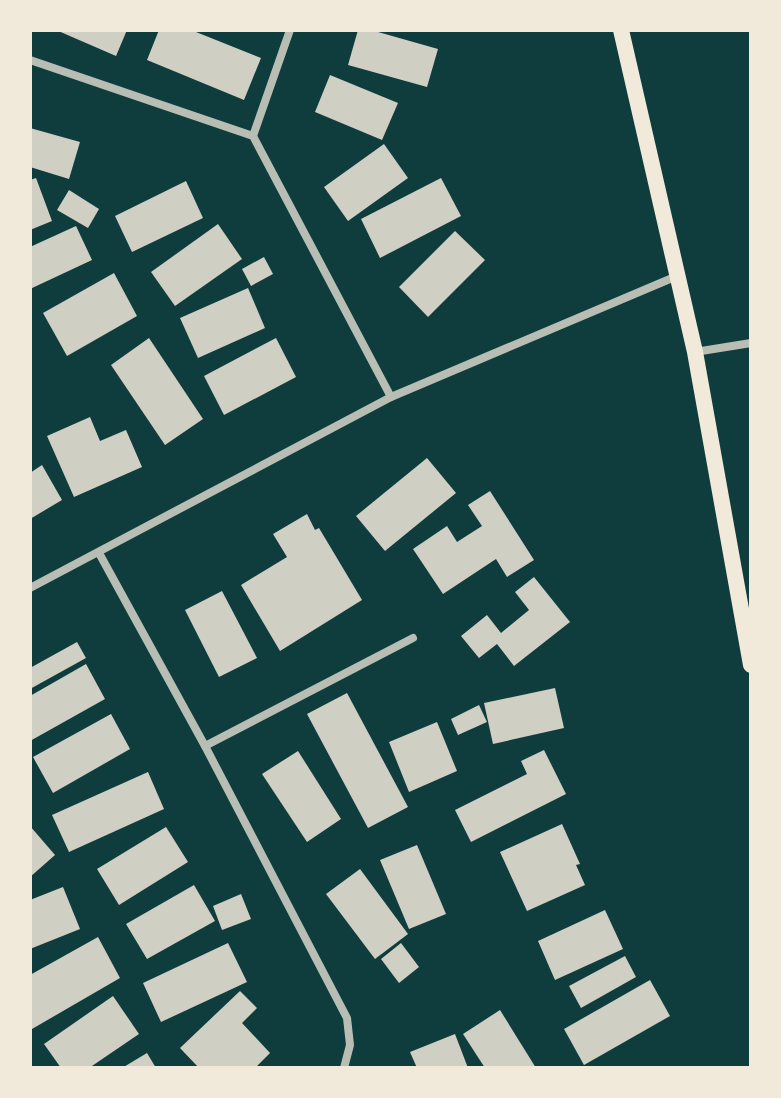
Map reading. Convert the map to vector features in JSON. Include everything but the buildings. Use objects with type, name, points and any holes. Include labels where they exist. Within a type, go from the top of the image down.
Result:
[{"type":"main road","points":[[621,30],[695,352],[751,665]]},
{"type":"street","points":[[253,136],[290,30]]},
{"type":"street","points":[[30,60],[253,136],[391,397]]},
{"type":"street","points":[[30,588],[391,397],[677,276]]},
{"type":"street","points":[[695,352],[751,343]]},
{"type":"street","points":[[99,553],[205,746],[347,1018],[350,1045],[344,1068]]},
{"type":"street","points":[[205,746],[413,638]]}]
